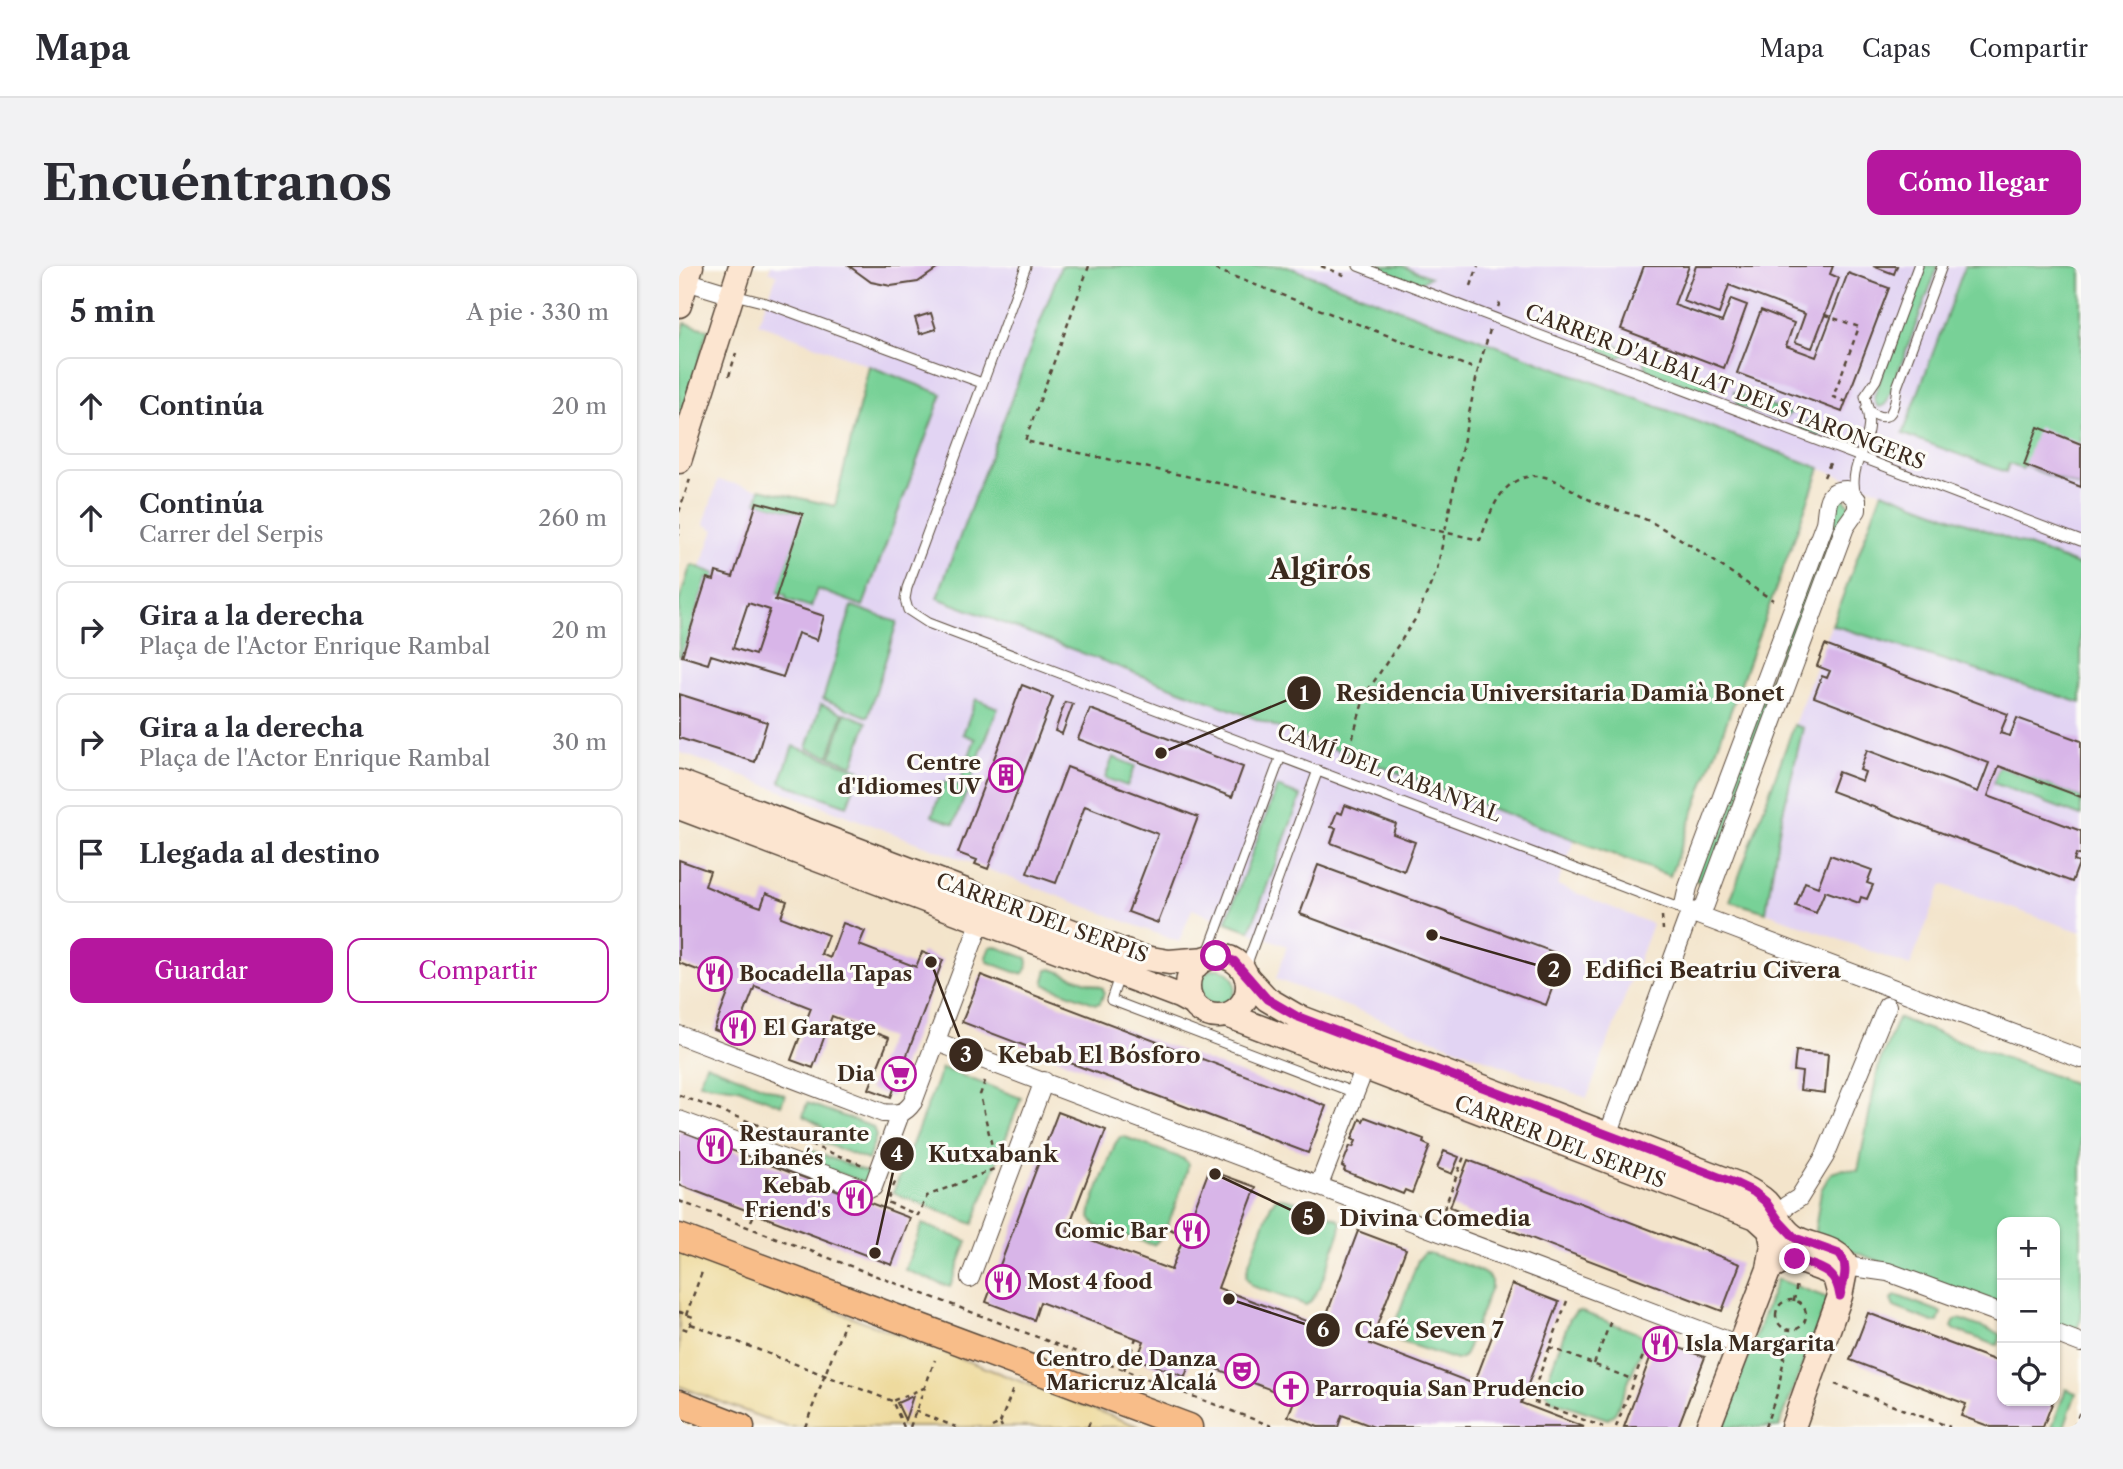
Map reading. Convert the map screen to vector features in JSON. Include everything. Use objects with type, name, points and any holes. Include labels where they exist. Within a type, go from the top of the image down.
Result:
[{"type":"main road","points":[[679,1237],[1189,1427]]},
{"type":"main road","points":[[679,1403],[741,1427]]},
{"type":"street","points":[[679,461],[741,266]]},
{"type":"street","points":[[679,305],[686,276],[732,295]]},
{"type":"street","points":[[1846,490],[1857,500],[1857,510],[1845,527],[1705,905],[1699,911],[1690,912],[1685,905],[1688,887],[1825,523],[1828,498],[1835,491],[1846,490]]},
{"type":"street","name":"CARRER DEL SERPIS","points":[[679,782],[1139,957],[1169,962],[1206,959]]},
{"type":"street","name":"CARRER DEL SERPIS","points":[[679,807],[1194,1004]]},
{"type":"street","points":[[1608,1135],[1690,912]]},
{"type":"street","name":"CAMÍ DEL CABANYAL","points":[[1690,912],[2081,1059]]},
{"type":"street","points":[[679,1120],[867,1191],[873,1187],[904,1112],[913,1102],[981,923]]},
{"type":"street","points":[[1226,958],[1234,961],[1246,976],[1248,986],[1242,1004],[1227,1014],[1209,1014],[1194,1004],[1190,996],[1189,979],[1197,965],[1206,959],[1226,958]]},
{"type":"street","name":"CARRER DEL SERPIS","points":[[1246,976],[1267,999],[1296,1016],[1754,1192],[1766,1202],[1795,1238],[1839,1254],[1846,1266]]},
{"type":"street","points":[[1786,1206],[1799,1198],[1832,1143],[1887,1006]]},
{"type":"street","name":"CARRER DEL SERPIS","points":[[1227,1014],[1756,1217],[1792,1247],[1846,1266],[1888,1272],[1997,1312]]},
{"type":"street","points":[[679,1035],[883,1113],[904,1112]]},
{"type":"street","points":[[937,1042],[1739,1345]]},
{"type":"street","points":[[1319,1185],[1364,1067]]},
{"type":"street","points":[[970,1278],[1044,1081]]},
{"type":"street","points":[[1708,1427],[1769,1269],[1773,1245],[1770,1230]]},
{"type":"street","points":[[1769,1269],[1786,1260],[1795,1259],[1827,1271],[1835,1277],[1840,1296]]},
{"type":"street","points":[[1793,1427],[1840,1296],[1846,1266]]},
{"type":"street","points":[[1840,1296],[1860,1276],[1874,1270]]},
{"type":"street","points":[[2060,1335],[2081,1343]]},
{"type":"lane","name":"CAMÍ DEL CABANYAL","points":[[1026,266],[907,588],[905,599],[908,610],[928,623],[1690,912]]},
{"type":"lane","name":"CARRER D'ALBALAT DELS TARONGERS","points":[[1358,266],[2081,541]]},
{"type":"lane","points":[[1857,500],[1852,480],[1870,429],[1865,396],[1876,380],[1918,266]]},
{"type":"lane","points":[[1870,429],[1895,407],[1897,387],[1943,266]]},
{"type":"lane","points":[[732,295],[766,303],[982,383]]},
{"type":"lane","points":[[1866,406],[1873,414],[1888,414]]},
{"type":"lane","points":[[1835,491],[1852,480]]},
{"type":"lane","points":[[1206,959],[1281,756]]},
{"type":"lane","points":[[1246,976],[1249,958],[1318,770]]},
{"type":"lane","points":[[1120,975],[1111,1000],[1355,1093]]},
{"type":"path","points":[[1089,266],[1025,441],[1480,540],[1494,504],[1507,488],[1519,479],[1543,476],[1556,480],[1591,501],[1651,522],[1773,600]]},
{"type":"path","points":[[1206,266],[1478,370]]},
{"type":"path","points":[[1471,286],[1478,266]]},
{"type":"path","points":[[1825,315],[1859,327],[1833,397],[1850,403]]},
{"type":"path","points":[[1347,757],[1365,695],[1416,618],[1437,570],[1478,370],[1492,323]]},
{"type":"path","points":[[679,524],[679,535]]},
{"type":"path","points":[[897,1178],[887,1202],[918,1216],[927,1196],[998,1168],[980,1094],[985,1081]]},
{"type":"path","points":[[679,1095],[879,1171]]},
{"type":"path","points":[[1444,1209],[1465,1154]]},
{"type":"path","points":[[679,1200],[1274,1427]]},
{"type":"path","points":[[751,1221],[754,1213]]},
{"type":"path","points":[[1170,1229],[1176,1232]]},
{"type":"path","points":[[686,1315],[702,1272]]},
{"type":"path","points":[[1794,1301],[1797,1280]]},
{"type":"path","points":[[1567,1300],[1530,1400],[1603,1427]]},
{"type":"path","points":[[1794,1301],[1802,1306],[1805,1316],[1798,1328],[1789,1330],[1780,1326],[1776,1313],[1784,1302],[1794,1301]]},
{"type":"path","points":[[679,1313],[693,1317],[688,1330],[680,1327],[679,1334]]},
{"type":"path","points":[[805,1427],[848,1316]]},
{"type":"path","points":[[1594,1364],[1612,1318]]},
{"type":"path","points":[[691,1324],[892,1401],[924,1388]]},
{"type":"path","points":[[1765,1427],[1778,1391],[1789,1330]]},
{"type":"path","points":[[1616,1427],[1652,1332]]},
{"type":"path","points":[[1124,1370],[1136,1338]]},
{"type":"path","points":[[1549,1347],[1634,1380]]},
{"type":"path","points":[[909,1427],[935,1360]]},
{"type":"path","points":[[1835,1384],[1950,1427]]},
{"type":"path","points":[[992,1427],[1001,1425],[1013,1389]]},
{"type":"path","points":[[892,1401],[904,1427]]},
{"type":"path","points":[[2074,1427],[2081,1409]]},
{"type":"path","points":[[915,1411],[957,1427]]},
{"type":"path","points":[[1088,1427],[1091,1419]]},
{"type":"shaded area","points":[[771,266],[2081,266],[2081,932],[1942,884],[1910,966],[1766,912],[1780,825],[1803,728],[1794,725],[1881,491],[1821,469],[1670,876],[1575,840],[1557,885],[1652,924],[1587,1098],[1276,979],[1287,946],[1192,909],[1179,942],[679,752],[679,602],[690,567],[693,565],[700,568],[714,530],[704,524],[718,480],[835,506],[869,366],[758,323],[777,275],[769,271]]},
{"type":"green space","points":[[1061,266],[1286,266],[1820,468],[1670,876],[937,598]]},
{"type":"green space","points":[[1370,266],[1402,266],[1430,277],[1418,284]]},
{"type":"green space","points":[[1922,266],[1938,266],[1886,404],[1880,407],[1874,397]]},
{"type":"green space","points":[[1965,266],[2081,266],[2081,487],[2024,466],[2022,469],[2009,464],[2006,472],[1903,434]]},
{"type":"green space","points":[[685,323],[708,330],[679,426],[679,342]]},
{"type":"green space","points":[[1607,342],[1630,351],[1618,358],[1597,350]]},
{"type":"green space","points":[[1643,357],[1717,385],[1705,392],[1647,371]]},
{"type":"green space","points":[[869,366],[942,394],[863,606],[817,589],[811,607],[786,599],[786,595],[777,592],[802,514],[757,502],[760,489],[835,506]]},
{"type":"green space","points":[[1734,392],[1791,413],[1779,420],[1738,406]]},
{"type":"green space","points":[[1810,420],[1832,429],[1820,436],[1799,428]]},
{"type":"green space","points":[[1882,491],[2081,566],[2081,703],[1832,625]]},
{"type":"green space","points":[[1841,496],[1850,505],[1708,885],[1695,880],[1835,502]]},
{"type":"green space","points":[[693,565],[716,574],[714,580],[707,578],[682,656],[679,656],[679,602]]},
{"type":"green space","points":[[852,606],[897,622],[868,717],[823,699]]},
{"type":"green space","points":[[976,699],[998,708],[978,759],[969,756],[975,739],[963,734]]},
{"type":"green space","points":[[821,704],[843,713],[829,756],[807,748]]},
{"type":"green space","points":[[845,713],[867,722],[853,765],[831,757]]},
{"type":"green space","points":[[1794,725],[1803,728],[1780,825],[1766,912],[1730,901]]},
{"type":"green space","points":[[793,746],[860,770],[847,806],[780,782]]},
{"type":"green space","points":[[1113,757],[1135,766],[1127,786],[1105,778]]},
{"type":"green space","points":[[1999,766],[2081,797],[2081,816],[1993,783]]},
{"type":"green space","points":[[965,769],[974,773],[954,824],[932,816],[945,781],[958,786]]},
{"type":"green space","points":[[1277,787],[1301,796],[1250,931],[1226,922]]},
{"type":"green space","points":[[990,947],[1027,958],[1024,973],[1020,974],[988,962],[986,957]]},
{"type":"green space","points":[[1052,969],[1103,988],[1100,1003],[1096,1004],[1046,985],[1044,980],[1047,970]]},
{"type":"green space","points":[[1217,969],[1229,975],[1235,987],[1229,999],[1217,1005],[1205,999],[1199,987],[1205,975]]},
{"type":"green space","points":[[1898,1018],[2081,1086],[2081,1317],[2076,1333],[2060,1328],[2060,1217],[1997,1217],[1997,1305],[1814,1237],[1821,1190],[1831,1173],[1844,1169],[1858,1171],[1879,1064]]},
{"type":"green space","points":[[706,1064],[785,1095],[781,1105],[738,1088],[699,1083]]},
{"type":"green space","points":[[942,1068],[1021,1098],[973,1224],[893,1193]]},
{"type":"green space","points":[[807,1103],[873,1127],[876,1136],[868,1160],[821,1142],[830,1135],[803,1116]]},
{"type":"green space","points":[[1120,1137],[1184,1159],[1188,1163],[1168,1223],[1153,1245],[1096,1226],[1090,1217],[1092,1205]]},
{"type":"green space","points":[[810,1150],[872,1174],[868,1184],[798,1158]]},
{"type":"green space","points":[[1276,1198],[1300,1202],[1338,1219],[1341,1223],[1321,1283],[1306,1305],[1252,1286],[1246,1277],[1271,1205]]},
{"type":"green space","points":[[922,1224],[967,1241],[950,1287],[905,1270]]},
{"type":"green space","points":[[1424,1253],[1471,1267],[1491,1279],[1491,1287],[1465,1354],[1456,1360],[1399,1341],[1394,1332],[1418,1260]]},
{"type":"green space","points":[[1777,1279],[1828,1298],[1779,1427],[1722,1427]]},
{"type":"green space","points":[[1898,1296],[1938,1311],[1941,1313],[1938,1322],[1894,1307],[1891,1300]]},
{"type":"green space","points":[[1580,1311],[1643,1337],[1643,1346],[1616,1412],[1608,1419],[1551,1400],[1546,1391],[1547,1380],[1570,1318]]},
{"type":"green space","points":[[1959,1319],[1997,1333],[1997,1345],[1955,1330],[1952,1327],[1955,1320]]},
{"type":"green space","points":[[2066,1389],[2076,1393],[2064,1427],[2052,1427],[2060,1406]]},
{"type":"sand","points":[[679,1251],[1140,1427],[787,1427],[679,1386]]},
{"type":"building","points":[[849,266],[941,266],[918,282],[891,286],[871,282]]},
{"type":"building","points":[[1644,266],[1689,266],[1674,305],[1722,322],[1731,299],[1747,305],[1724,368],[1621,329]]},
{"type":"building","points":[[1696,266],[1833,266],[1830,274],[1839,278],[1812,348],[1795,342],[1805,314],[1729,285],[1719,314],[1683,301]]},
{"type":"building","points":[[1873,266],[1897,266],[1894,274]]},
{"type":"building","points":[[1848,273],[1889,288],[1842,412],[1737,373],[1761,310],[1794,323],[1786,346],[1816,357]]},
{"type":"building","points":[[931,313],[936,329],[920,334],[915,318]]},
{"type":"building","points":[[2038,427],[2081,444],[2081,487],[2024,465]]},
{"type":"building","points":[[757,502],[803,514],[775,600],[824,616],[817,640],[798,633],[783,677],[711,655],[708,664],[682,656],[707,578],[714,580],[716,572],[733,577]],"holes":[[[748,603],[770,610],[755,655],[733,648]]]},
{"type":"building","points":[[1825,645],[2008,714],[2000,733],[2010,736],[2017,718],[2081,741],[2081,797],[1999,766],[1988,796],[2081,831],[2081,856],[2076,854],[2074,861],[2079,863],[2072,882],[1831,791],[1838,772],[1862,781],[1865,772],[1860,770],[1867,750],[1978,792],[1989,763],[1814,697],[1822,676],[1827,678],[1830,671],[1817,666]]},
{"type":"building","name":"Centre d'Idiomes UV","points":[[1022,685],[1053,697],[988,869],[975,864],[977,860],[958,853]]},
{"type":"building","points":[[679,694],[767,722],[755,762],[679,738]]},
{"type":"building","points":[[1065,702],[1073,704],[1062,734],[1055,731]]},
{"type":"building","points":[[1090,709],[1243,767],[1232,797],[1078,739]]},
{"type":"building","points":[[1067,767],[1198,817],[1158,923],[1128,912],[1158,834],[1085,806],[1056,883],[1027,873]]},
{"type":"building","points":[[1345,805],[1396,824],[1393,834],[1415,842],[1404,871],[1331,843],[1336,828],[1331,827],[1337,812],[1342,814]]},
{"type":"building","points":[[1830,855],[1872,870],[1867,883],[1873,885],[1867,899],[1861,897],[1859,903],[1825,891],[1816,913],[1796,906],[1805,882],[1818,887]]},
{"type":"building","points":[[679,860],[710,871],[705,886],[727,895],[761,907],[766,893],[787,901],[781,917],[828,935],[821,954],[830,958],[843,923],[865,931],[859,945],[916,967],[922,952],[943,960],[891,1097],[869,1089],[889,1038],[832,1016],[813,1068],[791,1060],[811,1008],[755,986],[735,1038],[714,1030],[732,983],[679,963]]},
{"type":"building","points":[[1318,865],[1564,956],[1546,1005],[1300,914]]},
{"type":"building","points":[[981,975],[1326,1106],[1308,1153],[962,1022]]},
{"type":"building","points":[[1796,1051],[1828,1054],[1825,1093],[1800,1090],[1802,1072],[1794,1071]]},
{"type":"building","points":[[1058,1112],[1106,1130],[1067,1231],[1171,1270],[1209,1170],[1256,1187],[1218,1288],[1322,1327],[1358,1231],[1406,1249],[1370,1344],[1474,1384],[1512,1284],[1559,1302],[1521,1403],[1584,1427],[1374,1427],[1342,1415],[1338,1427],[1318,1427],[1288,1416],[1295,1399],[1191,1359],[1185,1377],[1137,1359],[1144,1341],[1040,1302],[1034,1320],[986,1302]]},
{"type":"building","points":[[1365,1117],[1424,1139],[1423,1143],[1430,1146],[1412,1193],[1405,1190],[1403,1194],[1344,1171],[1342,1166],[1350,1146],[1353,1147],[1356,1141],[1352,1139],[1360,1119],[1363,1121]]},
{"type":"building","points":[[679,1130],[910,1218],[892,1265],[679,1185]]},
{"type":"building","points":[[1444,1151],[1459,1157],[1452,1174],[1437,1168]]},
{"type":"building","points":[[1468,1160],[1740,1264],[1722,1311],[1450,1207]]},
{"type":"building","points":[[1868,1313],[1997,1361],[1997,1406],[2051,1406],[2043,1427],[1991,1427],[1961,1416],[1966,1404],[1850,1360]]},
{"type":"building","points":[[1657,1340],[1705,1357],[1678,1427],[1624,1427]]},
{"type":"building","points":[[913,1396],[905,1420],[897,1403]]},
{"type":"place","name":"Residencia Universitaria Damià Bonet","points":[[1161,753]]},
{"type":"place","name":"Centre d'Idiomes UV","points":[[1006,775]]},
{"type":"place","name":"Edifici Beatriu Civera","points":[[1432,935]]},
{"type":"place","name":"Kebab El Bósforo","points":[[931,962]]},
{"type":"place","name":"Bocadella Tapas","points":[[715,974]]},
{"type":"place","name":"El Garatge","points":[[738,1028]]},
{"type":"place","name":"Dia","points":[[899,1074]]},
{"type":"place","name":"Restaurante Libanés","points":[[715,1146]]},
{"type":"place","name":"Divina Comedia","points":[[1215,1174]]},
{"type":"place","name":"Kebab Friend's","points":[[855,1198]]},
{"type":"place","name":"Comic Bar","points":[[1192,1231]]},
{"type":"place","name":"Kutxabank","points":[[875,1253]]},
{"type":"place","name":"Most 4 food","points":[[1003,1282]]},
{"type":"place","name":"Café Seven 7","points":[[1229,1299]]},
{"type":"place","name":"Isla Margarita","points":[[1660,1344]]},
{"type":"place","name":"Centro de Danza Maricruz Alcalá","points":[[1242,1371]]},
{"type":"place","name":"Parroquia San Prudencio","points":[[1291,1389]]},
{"type":"district","name":"Algirós","points":[[1320,569]]},
{"type":"route","points":[[1216,956],[1234,961],[1267,999],[1296,1016],[1754,1192],[1766,1202],[1795,1238],[1839,1254],[1843,1258],[1846,1266],[1840,1296],[1835,1277],[1827,1271],[1795,1259]]}]
